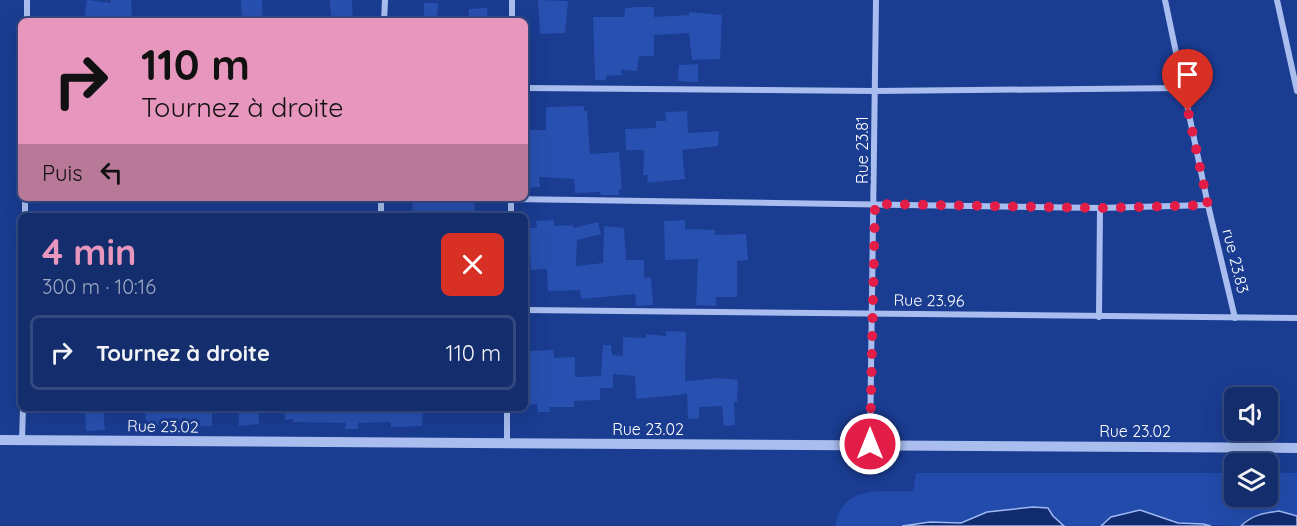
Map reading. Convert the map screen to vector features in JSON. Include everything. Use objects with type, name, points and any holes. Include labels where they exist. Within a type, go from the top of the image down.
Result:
[{"type":"street","points":[[27,0],[27,18]]},
{"type":"street","points":[[384,18],[385,0]]},
{"type":"street","points":[[512,0],[512,18]]},
{"type":"street","name":"Rue 23.81","points":[[870,444],[876,0]]},
{"type":"street","name":"rue 23.83","points":[[1165,0],[1208,205],[1235,318]]},
{"type":"street","points":[[1278,0],[1297,91]]},
{"type":"street","points":[[528,88],[875,91],[1183,88]]},
{"type":"street","points":[[528,198],[1100,208],[1208,205]]},
{"type":"street","points":[[1099,317],[1100,208]]},
{"type":"street","name":"Rue 23.96","points":[[528,310],[1297,318]]},
{"type":"street","points":[[22,440],[23,411]]},
{"type":"street","points":[[507,411],[507,444]]},
{"type":"street","name":"Rue 23.02","points":[[0,440],[1297,448]]},
{"type":"shaded area","points":[[916,473],[1224,473],[1224,507],[1278,507],[1278,473],[1297,473],[1297,516],[1282,513],[1260,515],[1241,526],[1178,524],[1165,521],[1151,513],[1111,517],[1101,526],[1064,526],[1048,508],[987,512],[961,523],[835,526],[839,512],[854,497],[875,491],[913,491]]},
{"type":"shaded area","points":[[1033,507],[1048,508],[1064,526],[902,526],[930,522],[961,523],[987,512]]},
{"type":"shaded area","points":[[1140,510],[1178,523],[1211,526],[1101,526],[1111,517]]},
{"type":"shaded area","points":[[1279,511],[1297,516],[1297,526],[1241,526],[1249,519],[1259,515]]},
{"type":"building","points":[[87,0],[111,3],[111,0],[131,0],[132,18],[85,16]]},
{"type":"building","points":[[241,0],[262,0],[263,18],[242,18]]},
{"type":"building","points":[[330,0],[352,0],[353,18],[331,18]]},
{"type":"building","points":[[538,0],[568,1],[565,33],[540,34]]},
{"type":"building","points":[[424,3],[438,3],[437,18],[424,18]]},
{"type":"building","points":[[654,7],[654,17],[689,15],[689,12],[722,15],[720,59],[692,60],[689,33],[654,35],[654,56],[639,56],[637,71],[621,70],[622,75],[606,76],[606,80],[595,80],[593,17],[624,17],[625,8]]},
{"type":"building","points":[[487,8],[488,18],[469,18],[469,9]]},
{"type":"building","points":[[698,64],[698,82],[678,81],[679,65]]},
{"type":"building","points":[[584,106],[584,111],[587,111],[590,154],[619,152],[622,189],[619,189],[619,195],[601,195],[600,192],[575,193],[574,179],[539,177],[540,187],[528,188],[528,130],[546,130],[546,107]]},
{"type":"building","points":[[687,111],[688,133],[719,131],[718,146],[682,150],[685,179],[647,183],[648,175],[643,175],[644,150],[626,150],[625,129],[656,128],[656,121],[666,121],[665,112]]},
{"type":"building","points":[[413,201],[474,201],[475,211],[412,213]]},
{"type":"building","points":[[554,220],[554,226],[573,225],[573,228],[598,222],[601,234],[577,240],[576,266],[603,263],[604,226],[624,228],[626,260],[644,260],[644,278],[651,277],[653,305],[636,306],[635,294],[581,299],[580,290],[548,291],[547,269],[531,270],[529,228],[537,228],[536,221]]},
{"type":"building","points":[[685,220],[685,229],[715,230],[715,235],[746,234],[748,260],[737,261],[737,297],[716,297],[716,306],[696,305],[698,259],[665,260],[664,221]]},
{"type":"building","points":[[666,331],[686,332],[685,381],[720,378],[738,380],[737,402],[734,402],[735,425],[724,426],[722,406],[699,407],[699,418],[688,419],[687,394],[636,399],[635,376],[613,374],[613,388],[600,388],[600,400],[574,401],[574,407],[549,407],[550,412],[538,412],[537,404],[528,405],[528,351],[553,350],[554,358],[575,357],[575,377],[601,376],[603,345],[611,345],[612,355],[623,356],[623,337],[646,338],[646,334],[666,336]]},
{"type":"building","points":[[85,411],[103,411],[105,430],[86,431]]},
{"type":"building","points":[[145,411],[212,411],[212,426],[146,425]]},
{"type":"building","points":[[238,411],[258,411],[259,424],[239,426]]},
{"type":"building","points":[[284,411],[423,411],[422,426],[391,427],[391,422],[358,423],[358,429],[345,429],[346,423],[285,420]]},
{"type":"route","points":[[870,444],[875,204],[1100,208],[1208,205],[1188,111]]}]
